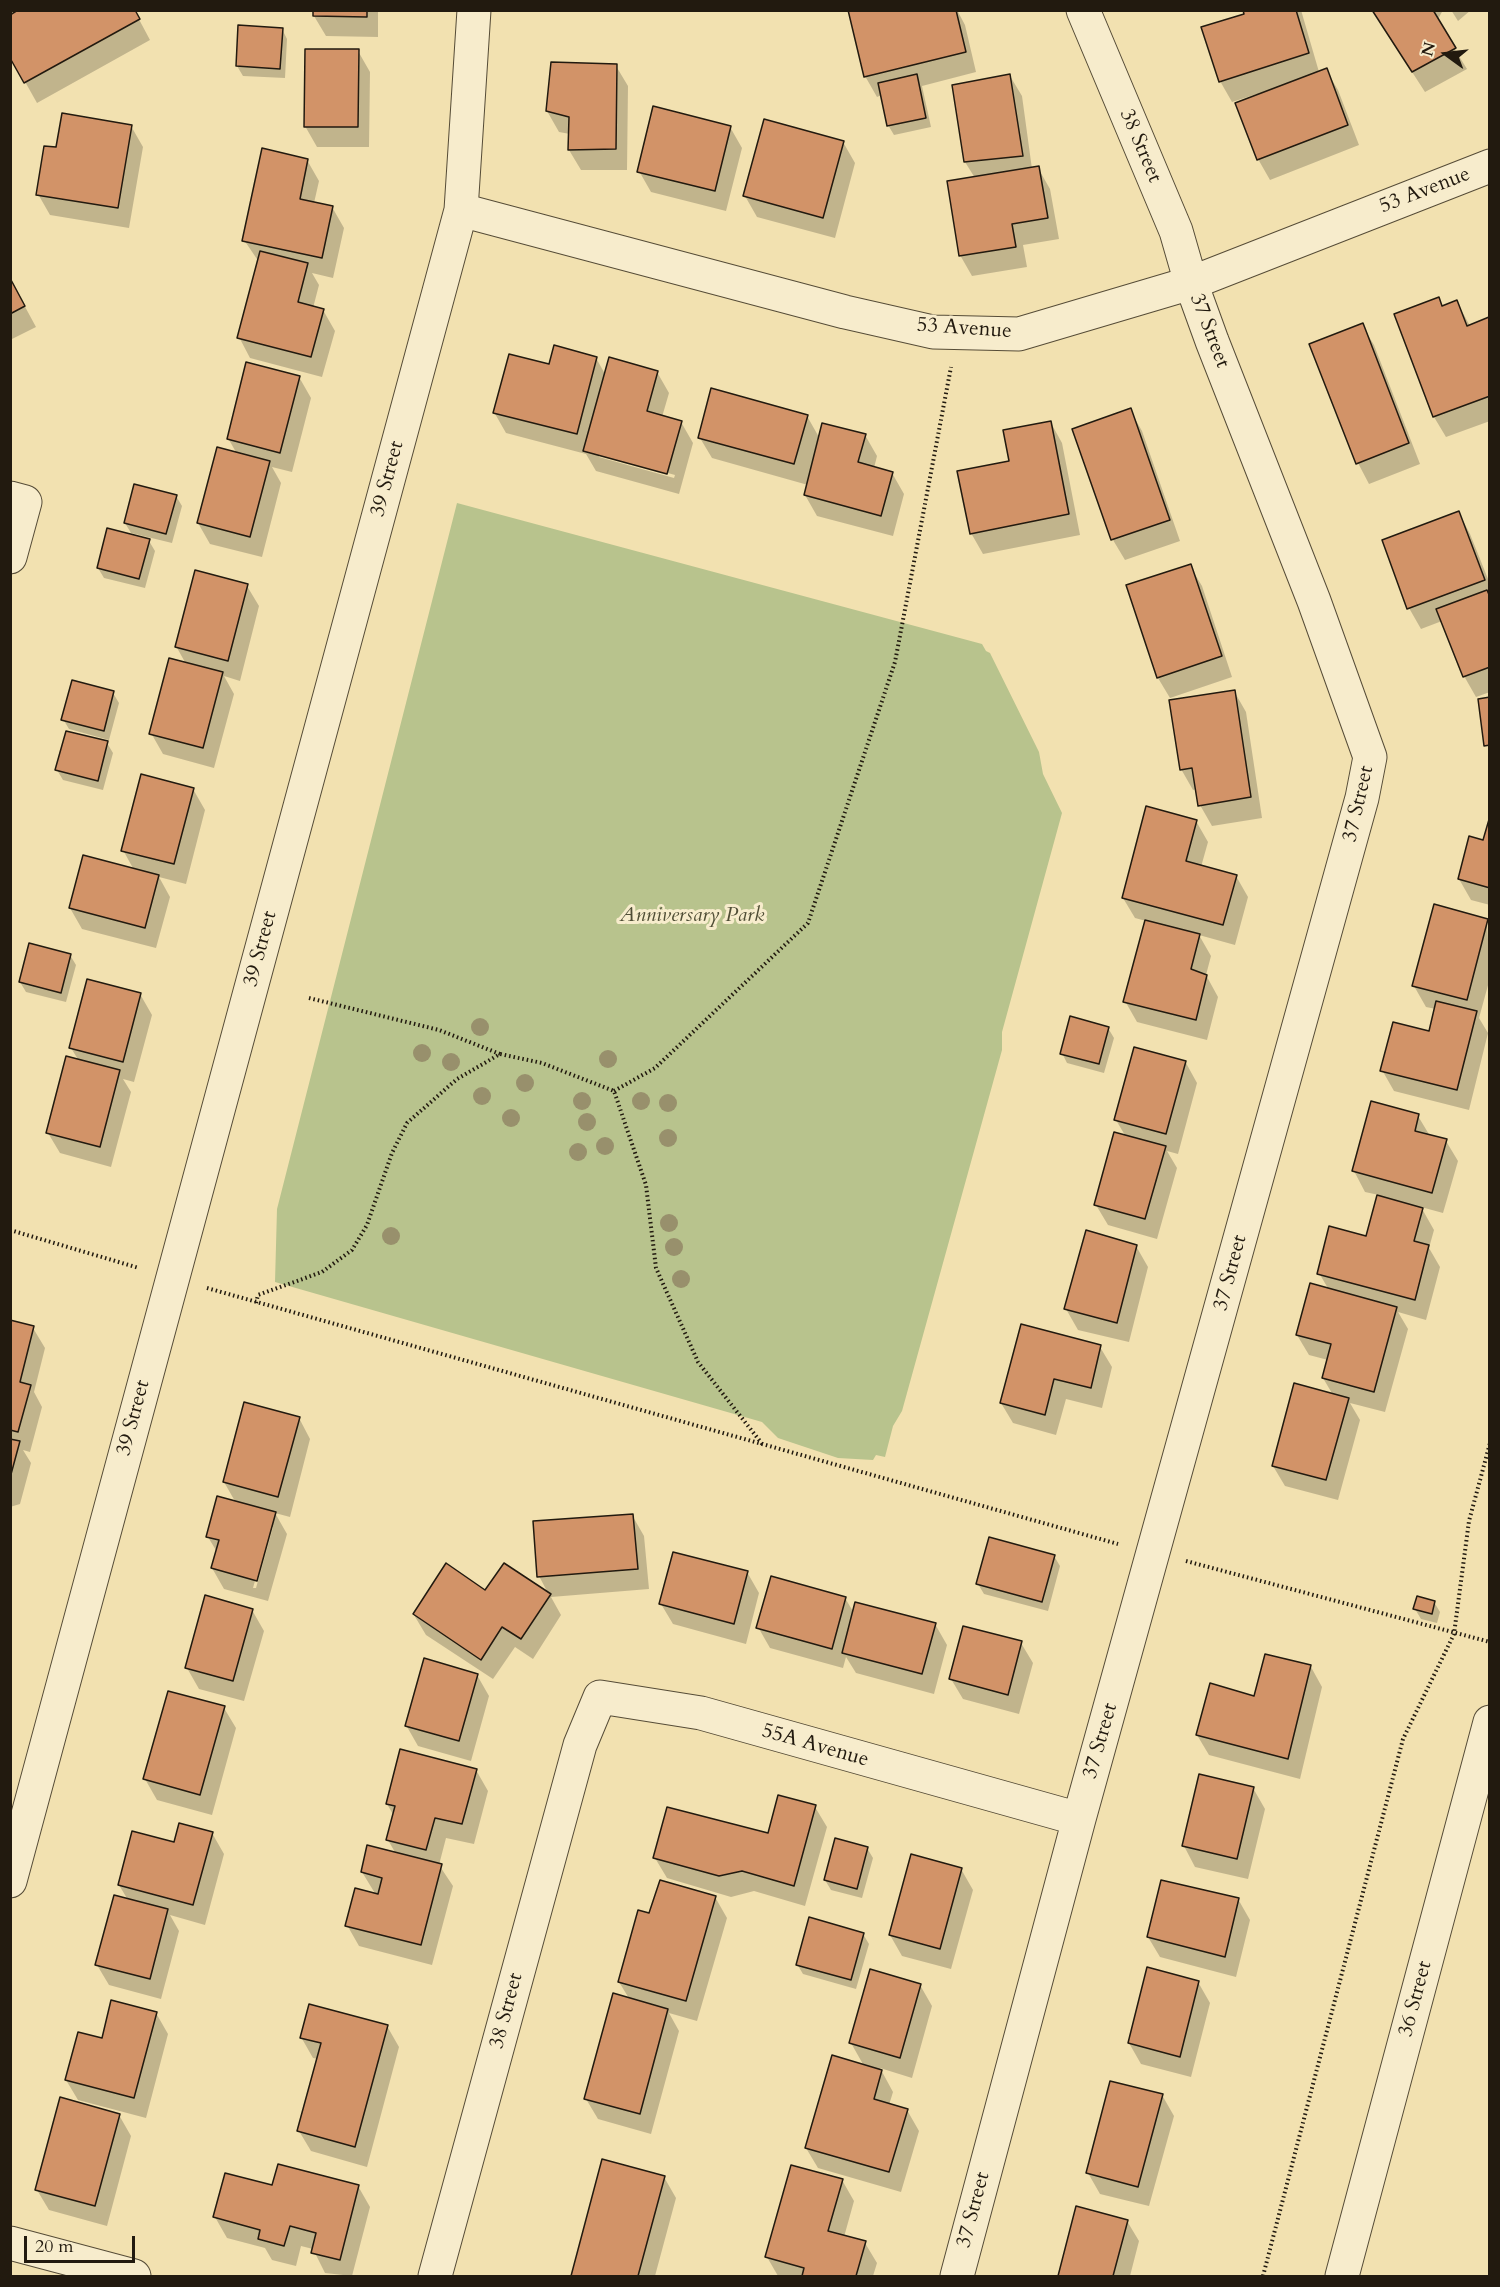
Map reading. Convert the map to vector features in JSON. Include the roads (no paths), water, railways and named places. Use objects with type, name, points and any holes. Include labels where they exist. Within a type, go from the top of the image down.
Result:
[{"type":"street","name":"39 Street","points":[[10,1881],[15,1844],[461,210],[474,10]]},
{"type":"street","name":"38 Street","points":[[1083,10],[1176,231],[1191,283]]},
{"type":"street","name":"53 Avenue","points":[[461,210],[822,306],[933,332],[1019,334],[1191,283],[1490,166]]},
{"type":"street","name":"37 Street","points":[[957,2277],[1079,1819],[1359,810],[1370,757],[1314,600],[1191,283]]},
{"type":"street","points":[[10,498],[25,502],[10,557]]},
{"type":"street","name":"55A Avenue","points":[[580,1745],[600,1697],[700,1713],[1079,1819]]},
{"type":"street","name":"36 Street","points":[[1342,2277],[1490,1722]]},
{"type":"street","name":"38 Street","points":[[435,2277],[580,1745]]},
{"type":"street","points":[[10,2243],[134,2277]]},
{"type":"park label","name":"Anniversary Park","points":[[692,916]]}]
